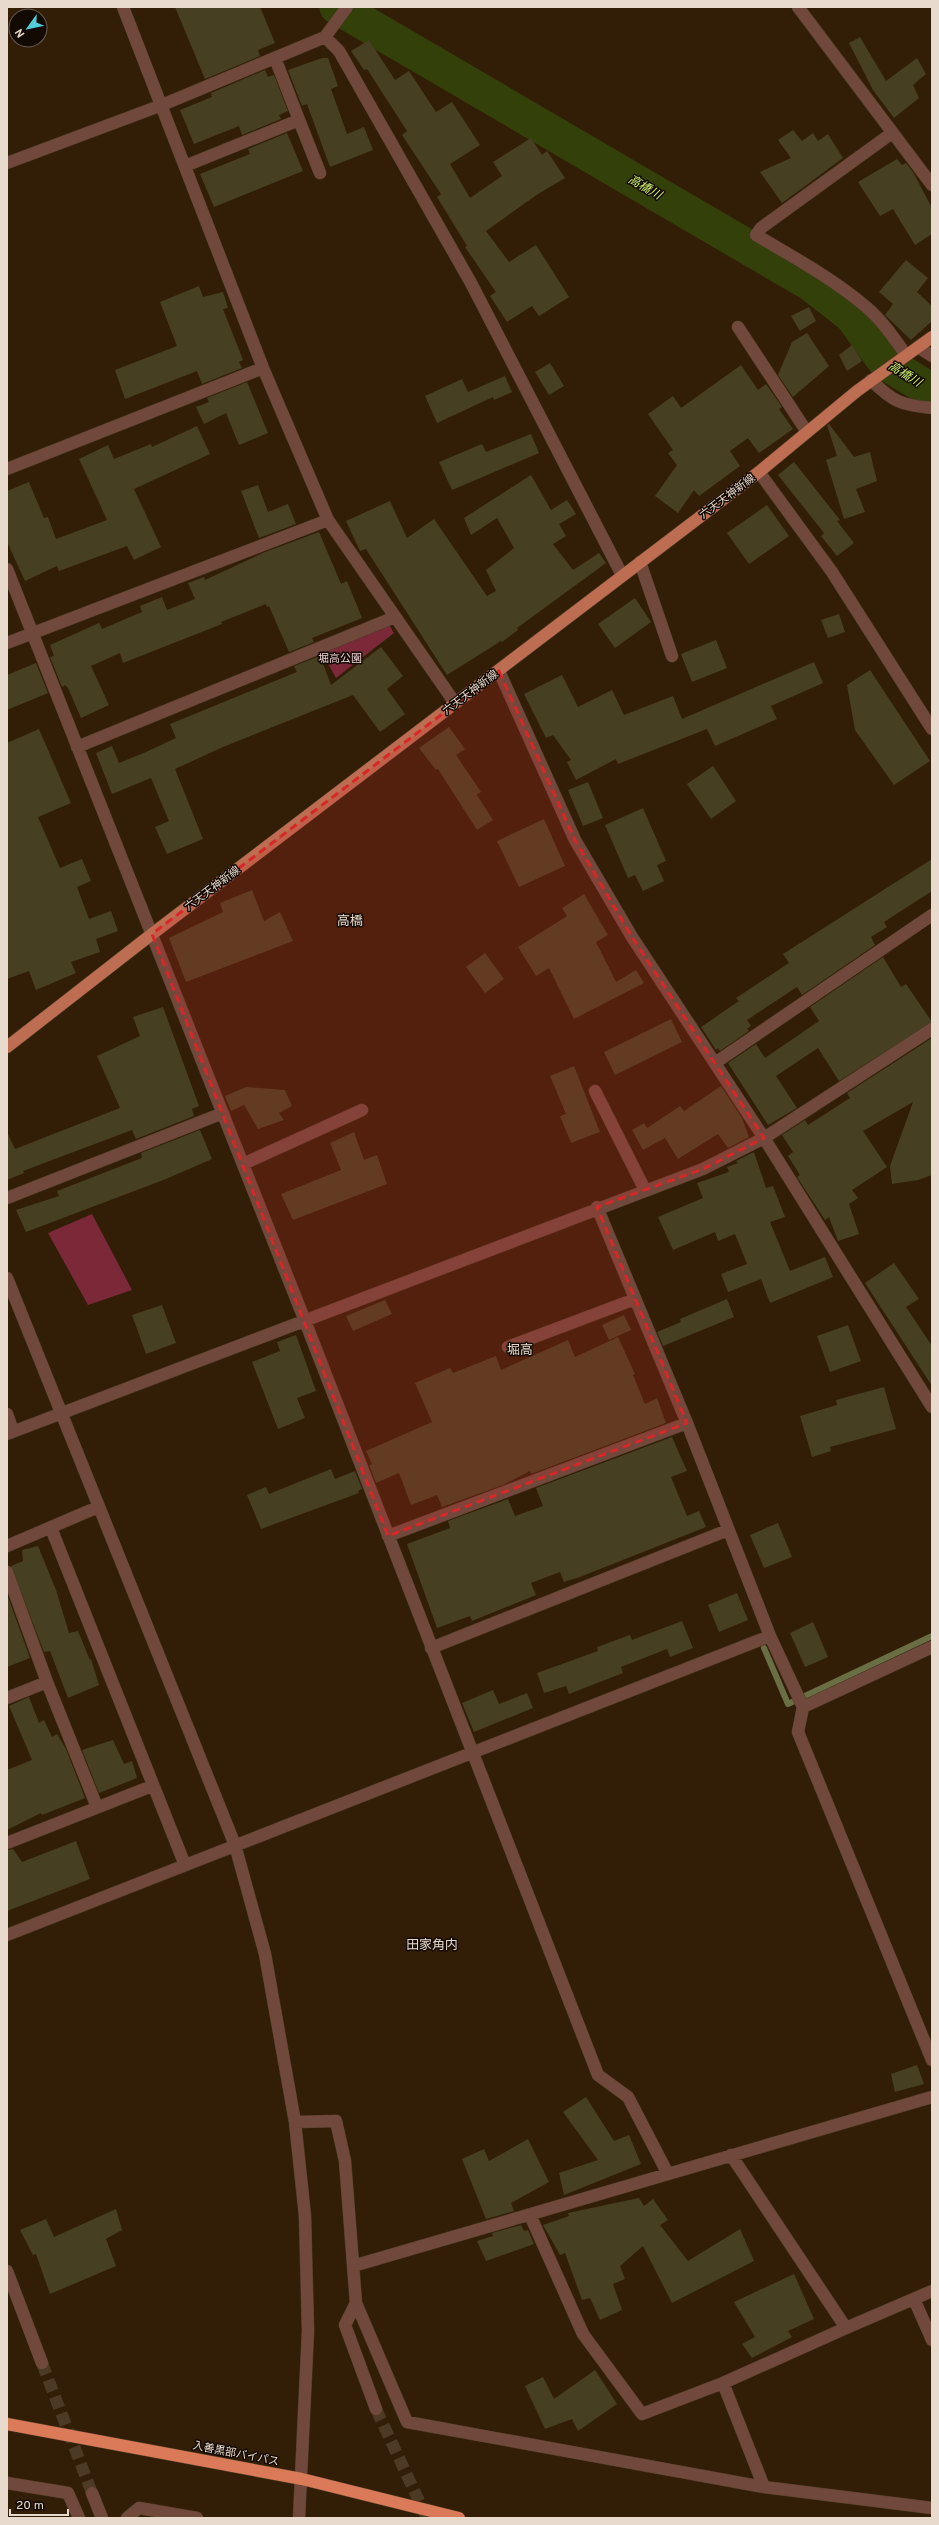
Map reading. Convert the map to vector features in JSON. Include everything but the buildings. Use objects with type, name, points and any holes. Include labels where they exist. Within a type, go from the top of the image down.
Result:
[{"type":"highway","name":"入善黒部バイパス","points":[[7,2424],[302,2479],[459,2518]]},
{"type":"main road","name":"六天天神新線","points":[[7,1047],[152,934],[759,472],[875,377],[932,337]]},
{"type":"street","points":[[123,7],[263,368],[328,520],[455,703]]},
{"type":"street","points":[[7,163],[162,105],[325,37],[347,7]]},
{"type":"street","points":[[799,7],[932,185]]},
{"type":"street","points":[[325,37],[339,51],[471,283],[622,575]]},
{"type":"street","points":[[275,58],[320,173]]},
{"type":"street","points":[[185,166],[299,120]]},
{"type":"street","points":[[892,133],[761,228],[756,235],[809,266],[865,306],[889,331],[906,356]]},
{"type":"street","points":[[738,327],[806,432]]},
{"type":"street","points":[[918,347],[932,356]]},
{"type":"street","points":[[7,469],[263,368]]},
{"type":"street","points":[[875,377],[889,398],[909,406],[932,408]]},
{"type":"street","points":[[759,472],[832,572],[932,729]]},
{"type":"street","points":[[7,643],[328,520]]},
{"type":"street","points":[[640,562],[672,656]]},
{"type":"street","points":[[7,569],[305,1321],[471,1752],[598,2075],[628,2097],[668,2174]]},
{"type":"street","points":[[78,747],[395,617]]},
{"type":"street","points":[[499,671],[575,840],[632,936],[764,1138],[932,1407]]},
{"type":"street","points":[[714,1063],[932,915]]},
{"type":"street","points":[[7,1414],[10,1433],[305,1321],[597,1207],[703,1169],[764,1138],[932,1029]]},
{"type":"street","points":[[595,1091],[645,1190]]},
{"type":"street","points":[[243,1164],[362,1110]]},
{"type":"street","points":[[7,1198],[222,1112]]},
{"type":"street","points":[[597,1207],[687,1423],[770,1636],[803,1707],[798,1732],[932,2060]]},
{"type":"street","points":[[7,1278],[235,1845],[265,1954],[295,2122],[305,2216],[308,2331],[299,2518]]},
{"type":"street","points":[[508,1348],[635,1299]]},
{"type":"street","points":[[388,1536],[687,1423]]},
{"type":"street","points":[[7,1546],[98,1507]]},
{"type":"street","points":[[51,1528],[152,1786],[185,1865]]},
{"type":"street","points":[[431,1648],[728,1530]]},
{"type":"street","points":[[7,1572],[47,1682],[97,1807]]},
{"type":"street","points":[[7,1936],[471,1752],[770,1636]]},
{"type":"street","points":[[803,1707],[932,1647]]},
{"type":"street","points":[[7,1698],[47,1682]]},
{"type":"street","points":[[7,1843],[152,1786]]},
{"type":"street","points":[[353,2266],[932,2097]]},
{"type":"street","points":[[295,2122],[336,2121],[345,2161],[356,2303],[407,2422],[764,2487],[932,2508]]},
{"type":"street","points":[[731,2155],[846,2328]]},
{"type":"street","points":[[530,2215],[584,2334],[642,2414],[723,2383],[932,2291]]},
{"type":"street","points":[[7,2271],[42,2363]]},
{"type":"street","points":[[914,2299],[932,2340]]},
{"type":"street","points":[[356,2303],[345,2325],[376,2409]]},
{"type":"street","points":[[723,2383],[764,2487]]},
{"type":"street","points":[[7,2483],[68,2493],[79,2518]]},
{"type":"street","points":[[92,2493],[102,2518]]},
{"type":"street","points":[[914,2518],[916,2506]]},
{"type":"street","points":[[127,2518],[139,2508],[198,2518]]},
{"type":"highlighted area","points":[[499,671],[575,840],[632,937],[764,1138],[703,1169],[597,1207],[687,1423],[388,1536],[152,934]]},
{"type":"green space","name":"堀高公園","points":[[388,623],[394,633],[336,678],[321,651]]},
{"type":"green space","points":[[92,1214],[132,1290],[88,1305],[48,1233]]},
{"type":"waterway","name":"高橋川","points":[[337,7],[811,284],[852,316],[886,363],[932,391]]},
{"type":"waterway","points":[[764,1648],[788,1704],[932,1636]]},
{"type":"tunnel","points":[[42,2363],[92,2493]]},
{"type":"tunnel","points":[[376,2409],[427,2518]]},
{"type":"district","name":"高橋","points":[[350,920]]},
{"type":"district","name":"堀高","points":[[520,1349]]},
{"type":"district","name":"田家角内","points":[[432,1944]]}]
